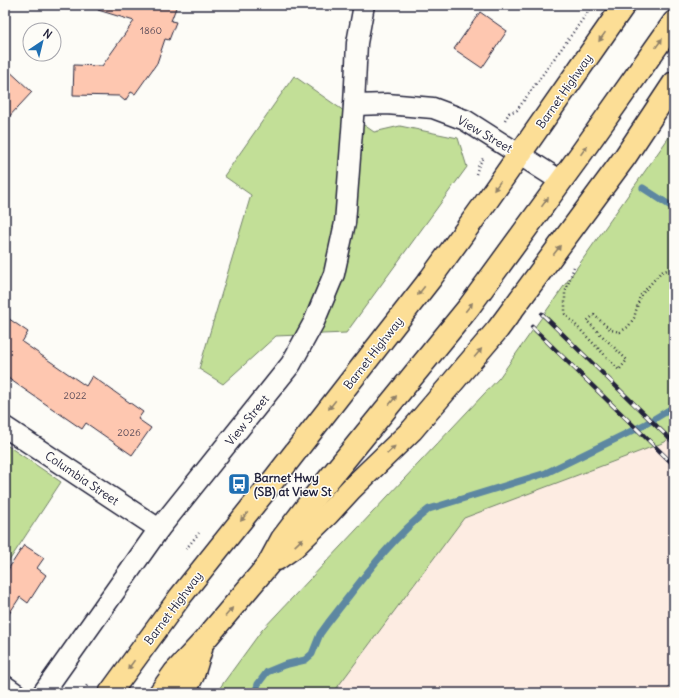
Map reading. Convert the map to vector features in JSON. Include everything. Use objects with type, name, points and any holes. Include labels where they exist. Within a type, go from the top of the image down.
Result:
[{"type":"main road","name":"Barnet Highway","points":[[110,693],[180,597],[431,278],[624,5]]},
{"type":"main road","points":[[160,693],[175,672],[204,642],[268,565],[282,539],[311,501],[469,307],[674,22]]},
{"type":"main road","points":[[268,565],[294,547],[412,430],[493,335],[625,157],[674,83]]},
{"type":"main road","points":[[184,693],[204,642]]},
{"type":"street","name":"View Street","points":[[43,693],[159,530],[291,364],[314,322],[334,274],[345,223],[354,106],[357,42],[364,5]]},
{"type":"street","name":"View Street","points":[[354,106],[387,104],[433,108],[465,120],[561,181]]},
{"type":"street","name":"Columbia Street","points":[[5,427],[159,530]]},
{"type":"street","points":[[5,686],[15,693]]},
{"type":"path","points":[[505,120],[509,114],[517,110],[593,5]]},
{"type":"path","points":[[479,165],[483,159]]},
{"type":"path","points":[[575,266],[565,293],[565,314],[619,370],[627,360],[587,321],[594,314],[611,330],[620,332],[628,327],[634,318],[640,296],[661,272],[674,268]]},
{"type":"shaded area","points":[[674,432],[674,693],[333,693],[464,518],[665,442]]},
{"type":"green space","points":[[294,76],[374,132],[400,126],[458,138],[467,167],[346,333],[276,336],[223,384],[199,369],[251,195],[224,176]]},
{"type":"green space","points":[[674,130],[674,432],[665,442],[464,518],[333,693],[216,693],[262,630],[499,378]]},
{"type":"green space","points":[[5,444],[61,482],[5,567]]},
{"type":"building","points":[[98,5],[177,5],[171,21],[176,22],[169,40],[165,39],[157,63],[135,94],[131,92],[125,101],[119,96],[73,95],[74,65],[102,66],[134,21],[98,10]]},
{"type":"building","points":[[480,12],[507,31],[482,68],[454,49]]},
{"type":"building","points":[[5,67],[32,92],[5,121]]},
{"type":"building","points":[[5,316],[28,332],[22,342],[86,386],[92,376],[143,412],[138,419],[151,428],[132,455],[86,423],[82,429],[5,376]]},
{"type":"building","points":[[24,545],[44,558],[37,568],[46,575],[28,603],[20,597],[5,620],[5,574]]},
{"type":"waterway","points":[[643,188],[674,208]]},
{"type":"waterway","points":[[255,693],[258,684],[267,672],[284,665],[305,660],[312,654],[320,634],[363,578],[401,534],[429,509],[546,473],[644,425],[674,407]]},
{"type":"railway","points":[[542,314],[674,443]]},
{"type":"railway","points":[[532,327],[674,465]]},
{"type":"place","name":"Barnet Hwy (SB) at View St","points":[[239,484]]}]
